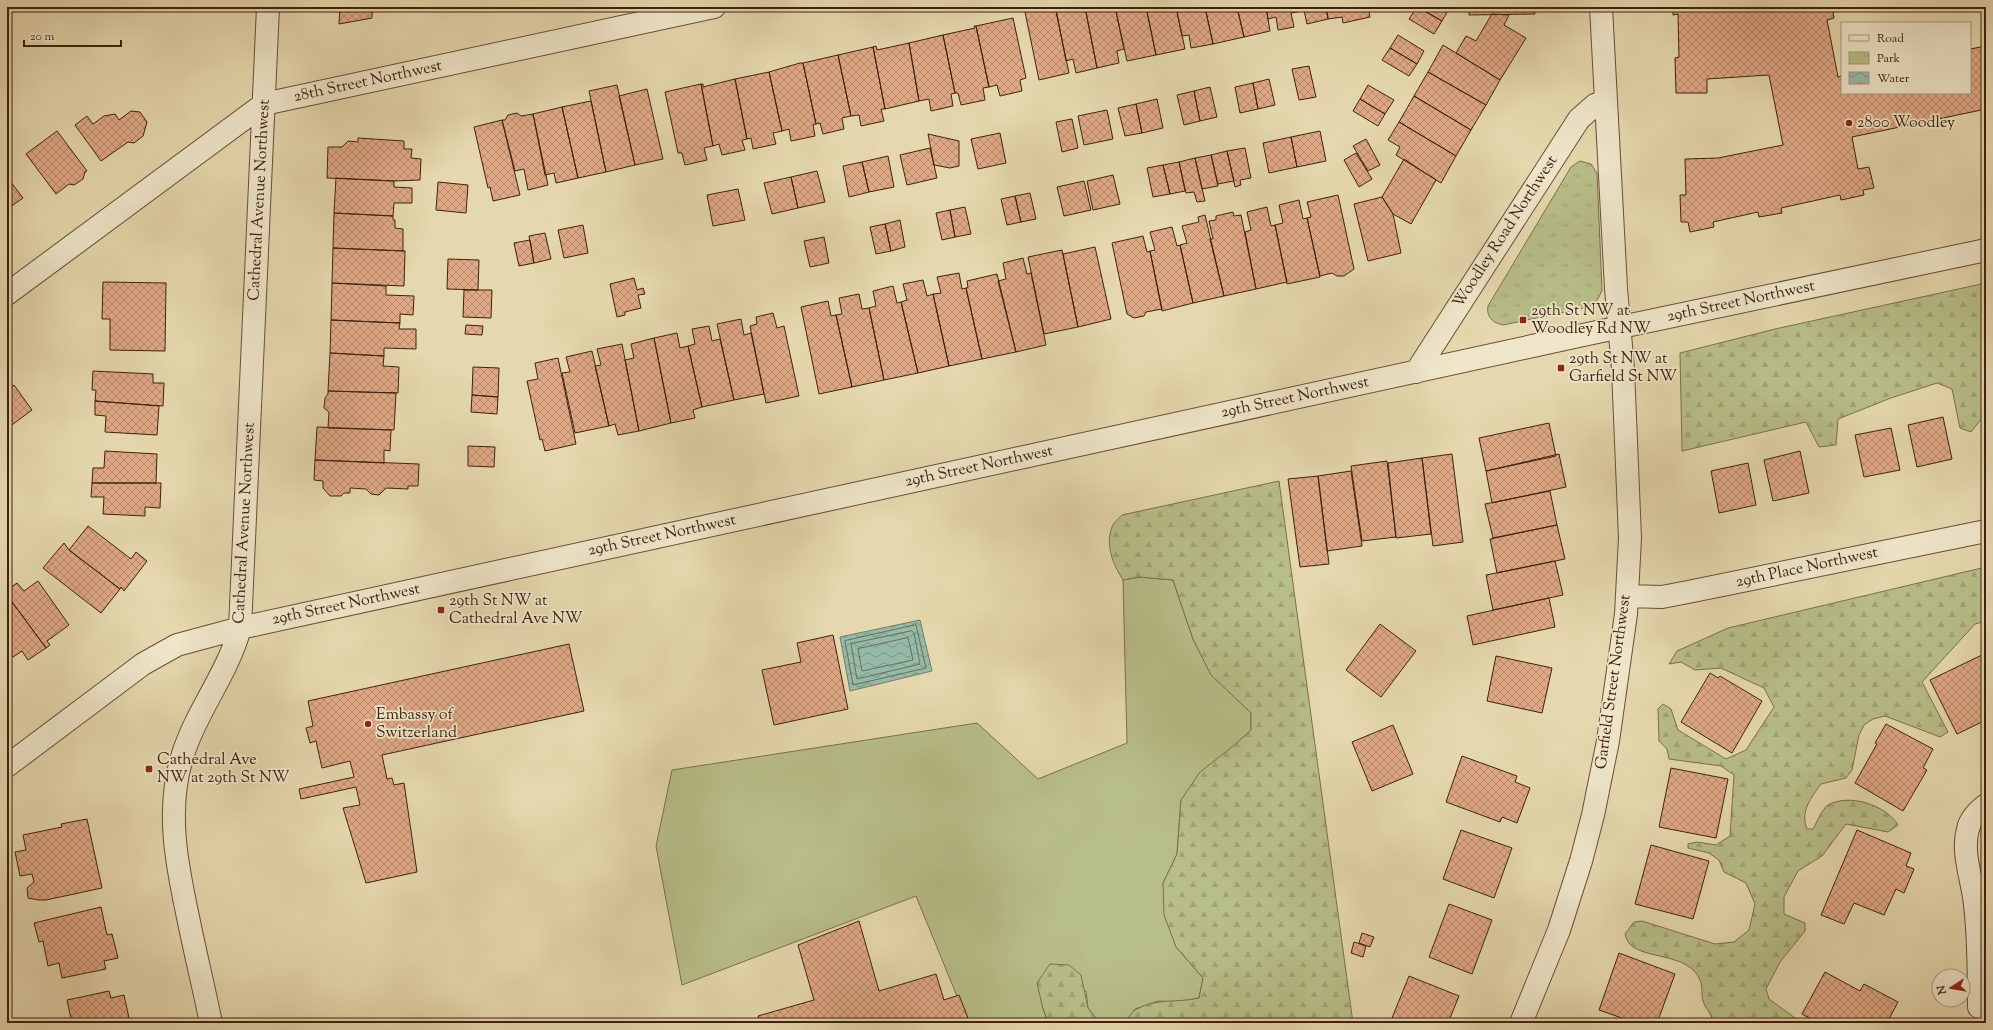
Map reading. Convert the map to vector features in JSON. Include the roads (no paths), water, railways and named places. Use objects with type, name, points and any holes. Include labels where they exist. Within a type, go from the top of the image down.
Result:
[{"type":"street","name":"Cathedral Avenue Northwest","points":[[211,1023],[178,871],[174,843],[174,802],[183,755],[191,733],[226,667],[240,628],[268,7]]},
{"type":"street","name":"28th Street Northwest","points":[[7,294],[264,104],[714,7]]},
{"type":"street","points":[[1601,7],[1604,101],[1619,328]]},
{"type":"street","name":"Woodley Road Northwest","points":[[1416,372],[1579,119],[1595,105],[1604,101]]},
{"type":"street","name":"29th Street Northwest","points":[[7,766],[143,664],[177,646],[240,628],[1619,328],[1986,250]]},
{"type":"street","name":"Garfield Street Northwest","points":[[1521,1023],[1559,930],[1581,861],[1593,815],[1616,691],[1626,596],[1630,538],[1623,369],[1619,328]]},
{"type":"street","name":"29th Place Northwest","points":[[1626,596],[1662,597],[1796,571],[1986,531]]},
{"type":"street","points":[[1978,1009],[1978,937],[1975,903],[1965,849],[1968,828],[1977,811],[1986,805]]},
{"type":"water","points":[[920,620],[932,671],[850,691],[840,637]]},
{"type":"place","name":"2800 Woodley","points":[[1849,123]]},
{"type":"place","name":"29th St NW at Woodley Rd NW","points":[[1523,320]]},
{"type":"place","name":"29th St NW at Garfield St NW","points":[[1561,368]]},
{"type":"place","name":"29th St NW at Cathedral Ave NW","points":[[441,610]]},
{"type":"place","name":"Embassy of Switzerland","points":[[368,724]]},
{"type":"place","name":"Cathedral Ave NW at 29th St NW","points":[[149,769]]}]
